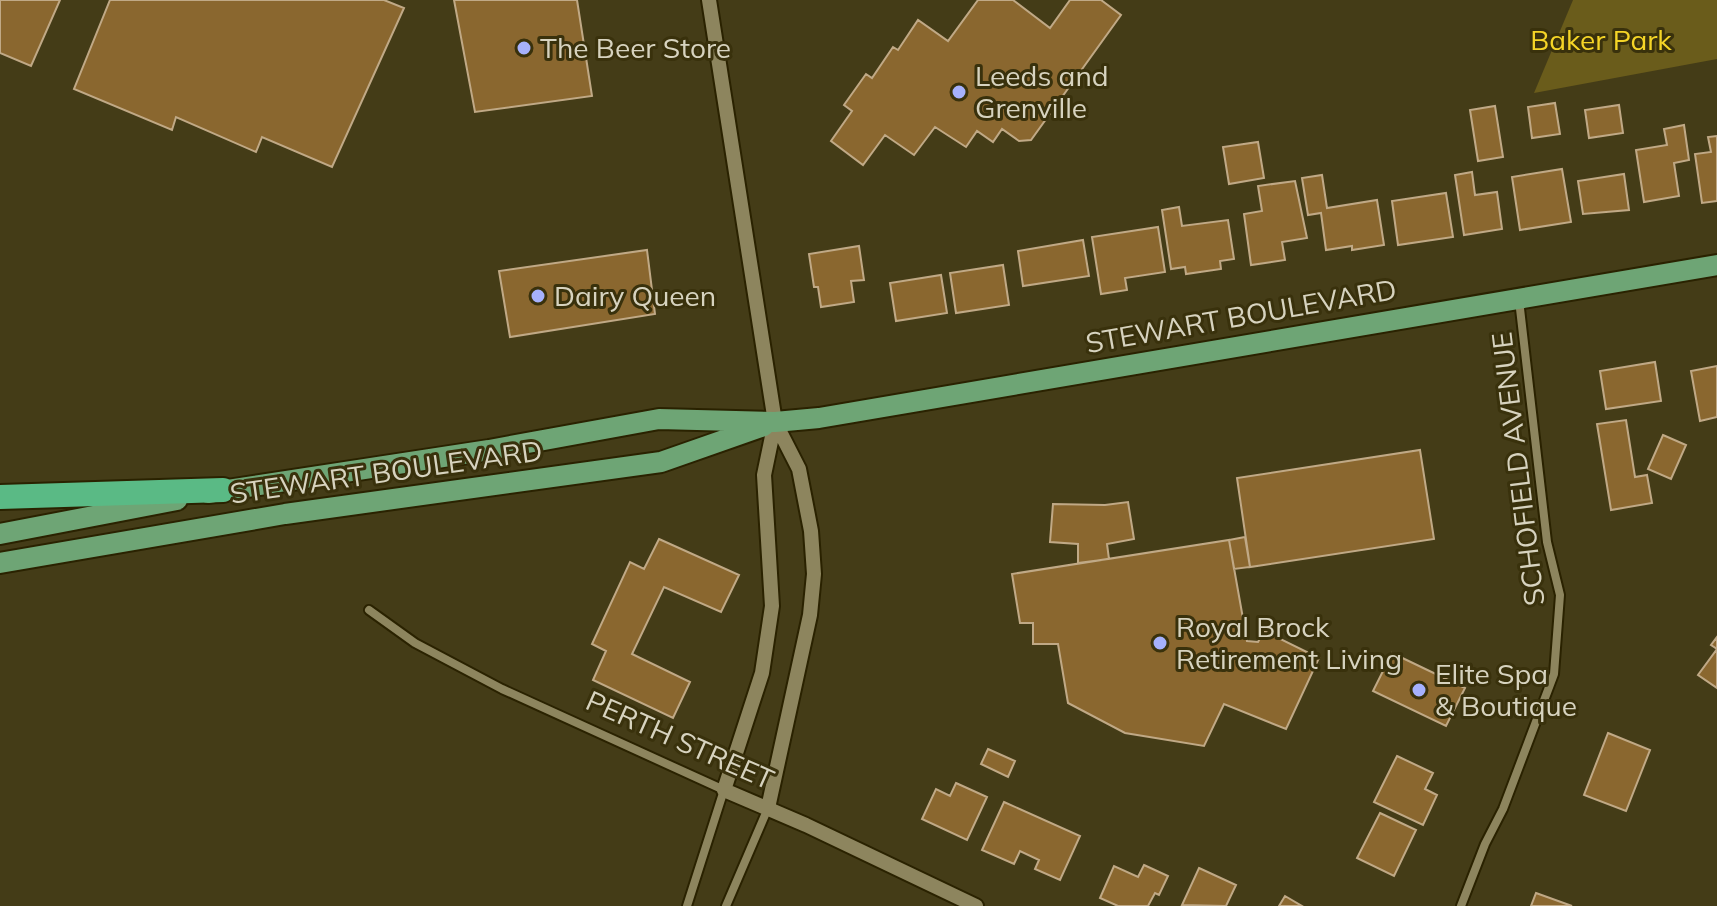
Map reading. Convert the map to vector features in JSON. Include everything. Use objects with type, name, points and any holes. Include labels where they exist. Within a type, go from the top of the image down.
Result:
[{"type":"highway","points":[[0,497],[223,490]]},
{"type":"main road","name":"STEWART BOULEVARD","points":[[0,534],[223,490],[489,450],[659,419],[775,422],[819,418],[1717,265]]},
{"type":"main road","name":"STEWART BOULEVARD","points":[[0,563],[90,545],[285,514],[661,462],[775,422]]},
{"type":"street","points":[[709,0],[775,422],[799,469],[811,531],[814,574],[810,615],[768,808],[726,906]]},
{"type":"street","name":"SCHOFIELD AVENUE","points":[[1461,906],[1514,782],[1554,674],[1560,595],[1547,542],[1519,297]]},
{"type":"street","points":[[687,906],[762,673],[772,606],[764,475],[775,422]]},
{"type":"street","name":"PERTH STREET","points":[[369,610],[415,643],[502,689],[768,808],[976,906]]},
{"type":"green space","name":"Baker Park","points":[[1573,0],[1717,0],[1717,59],[1534,93]]},
{"type":"building","points":[[0,0],[60,0],[31,66],[0,53]]},
{"type":"building","points":[[110,0],[384,0],[404,8],[332,167],[262,137],[256,152],[176,117],[172,130],[74,89]]},
{"type":"building","name":"The Beer Store","points":[[454,0],[577,0],[592,96],[475,112]]},
{"type":"building","name":"Leeds and Grenville","points":[[978,0],[1013,0],[1050,28],[1070,0],[1101,0],[1121,15],[1031,140],[1019,141],[1002,129],[993,142],[977,131],[966,147],[935,127],[914,155],[885,135],[863,165],[831,141],[852,111],[844,105],[866,74],[872,78],[893,47],[898,50],[918,20],[948,41]]},
{"type":"building","points":[[1555,103],[1560,134],[1532,138],[1528,107]]},
{"type":"building","points":[[1619,105],[1623,133],[1589,138],[1585,110]]},
{"type":"building","points":[[1495,106],[1503,157],[1478,161],[1470,110]]},
{"type":"building","points":[[1684,125],[1689,160],[1674,163],[1679,196],[1644,202],[1636,150],[1667,145],[1664,129]]},
{"type":"building","points":[[1717,136],[1717,201],[1702,203],[1695,154],[1711,152],[1708,137]]},
{"type":"building","points":[[1258,142],[1264,178],[1229,184],[1223,147]]},
{"type":"building","points":[[1562,169],[1571,222],[1520,230],[1512,177]]},
{"type":"building","points":[[1472,172],[1475,195],[1497,192],[1502,229],[1464,235],[1455,175]]},
{"type":"building","points":[[1624,174],[1629,210],[1583,214],[1578,181]]},
{"type":"building","points":[[1322,175],[1327,208],[1377,200],[1384,245],[1326,250],[1321,213],[1308,215],[1302,178]]},
{"type":"building","points":[[1295,181],[1307,238],[1282,242],[1285,260],[1251,265],[1244,214],[1262,211],[1258,186]]},
{"type":"building","points":[[1446,193],[1453,237],[1398,245],[1392,201]]},
{"type":"building","points":[[1179,207],[1182,226],[1228,220],[1234,259],[1220,261],[1221,269],[1186,274],[1185,267],[1171,269],[1162,210]]},
{"type":"building","points":[[1158,227],[1165,272],[1125,278],[1127,290],[1101,294],[1092,237]]},
{"type":"building","points":[[1083,240],[1089,276],[1023,286],[1018,251]]},
{"type":"building","points":[[859,246],[864,280],[851,281],[854,302],[821,307],[818,287],[814,287],[809,254]]},
{"type":"building","points":[[647,250],[655,314],[510,337],[499,271]]},
{"type":"building","points":[[1003,265],[1009,305],[956,313],[950,273]]},
{"type":"building","points":[[941,275],[947,313],[896,321],[890,283]]},
{"type":"building","points":[[1655,362],[1661,401],[1606,409],[1600,371]]},
{"type":"building","points":[[1717,366],[1717,417],[1700,421],[1691,371]]},
{"type":"building","points":[[1626,420],[1635,477],[1647,475],[1652,503],[1611,510],[1597,424]]},
{"type":"building","points":[[1663,435],[1686,445],[1671,479],[1648,469]]},
{"type":"building","points":[[1420,450],[1434,539],[1250,567],[1237,478]]},
{"type":"building","points":[[1128,502],[1134,539],[1107,544],[1109,559],[1078,563],[1078,544],[1050,542],[1053,504]]},
{"type":"building","points":[[1245,537],[1250,567],[1234,569],[1229,540]]},
{"type":"building","points":[[659,539],[739,575],[721,612],[664,587],[632,654],[690,682],[673,718],[593,680],[606,651],[592,644],[630,562],[644,569]]},
{"type":"building","name":"Royal Brock Retirement Living","points":[[1229,540],[1247,641],[1258,642],[1264,631],[1319,658],[1286,729],[1224,704],[1204,746],[1125,733],[1068,703],[1058,644],[1033,644],[1033,623],[1020,623],[1012,574]]},
{"type":"building","points":[[1717,649],[1717,688],[1698,675]]},
{"type":"building","name":"Elite Spa & Boutique","points":[[1392,653],[1465,688],[1446,726],[1373,691]]},
{"type":"building","points":[[1608,733],[1650,750],[1626,811],[1584,795]]},
{"type":"building","points":[[988,749],[1015,761],[1008,777],[981,764]]},
{"type":"building","points":[[1397,756],[1433,773],[1425,789],[1437,795],[1423,825],[1374,802]]},
{"type":"building","points":[[956,783],[987,797],[967,840],[922,819],[936,789],[950,796]]},
{"type":"building","points":[[1004,802],[1080,836],[1060,880],[1035,869],[1039,860],[1020,851],[1014,864],[982,850]]},
{"type":"building","points":[[1380,813],[1416,830],[1394,876],[1357,858]]},
{"type":"building","points":[[1144,865],[1168,876],[1159,895],[1155,893],[1148,906],[1118,906],[1100,898],[1114,866],[1138,877]]},
{"type":"building","points":[[1199,868],[1236,885],[1226,906],[1182,905]]},
{"type":"building","points":[[1536,893],[1572,906],[1531,906]]},
{"type":"building","points":[[1285,896],[1302,906],[1279,906]]},
{"type":"place","name":"The Beer Store","points":[[524,48]]},
{"type":"place","name":"Leeds and Grenville","points":[[959,92]]},
{"type":"place","name":"Dairy Queen","points":[[538,296]]},
{"type":"place","name":"Royal Brock Retirement Living","points":[[1160,643]]},
{"type":"place","name":"Elite Spa & Boutique","points":[[1419,690]]}]
